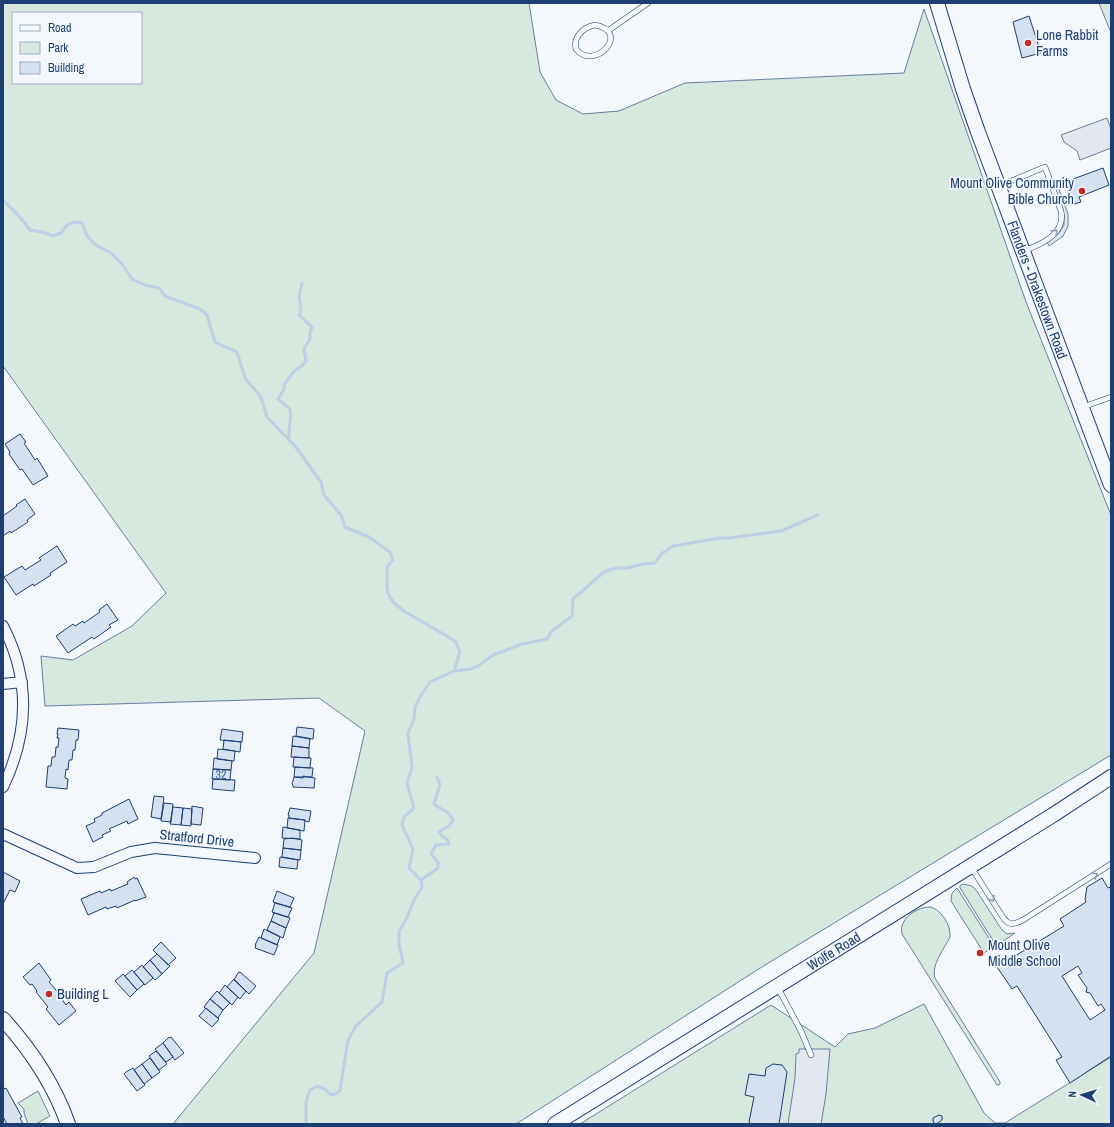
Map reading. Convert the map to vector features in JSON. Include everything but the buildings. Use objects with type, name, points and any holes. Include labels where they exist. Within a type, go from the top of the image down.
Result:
[{"type":"main road","name":"Flanders - Drakestown Road","points":[[937,3],[963,89],[997,186],[1111,485]]},
{"type":"main road","name":"Wolfe Road","points":[[555,1124],[1047,819],[1111,777]]},
{"type":"main road","points":[[3,1019],[32,1054],[60,1102],[68,1124]]},
{"type":"street","points":[[3,626],[14,651],[22,682],[23,710],[20,740],[12,768],[3,787]]},
{"type":"street","points":[[3,684],[22,682]]},
{"type":"street","name":"Stratford Drive","points":[[3,834],[77,868],[94,867],[131,852],[155,848],[255,858]]},
{"type":"lane","points":[[609,30],[648,3]]},
{"type":"lane","points":[[595,25],[609,30],[611,40],[604,51],[597,55],[589,56],[582,54],[576,49],[576,40],[578,35],[586,28],[595,25]]},
{"type":"lane","points":[[997,186],[1046,167],[1061,212],[1061,226],[1055,234],[1034,247],[1022,251]]},
{"type":"lane","points":[[1082,408],[1111,397]]},
{"type":"lane","points":[[971,866],[1004,919],[1009,924],[1013,924],[1023,920],[1111,864]]},
{"type":"lane","points":[[777,986],[801,1031],[811,1055]]},
{"type":"green space","points":[[3,3],[529,3],[540,72],[556,100],[583,114],[619,111],[685,83],[904,73],[924,9],[1026,302],[1111,515],[1111,755],[765,965],[516,1124],[173,1124],[314,953],[365,731],[319,698],[45,706],[41,656],[73,660],[132,626],[166,593],[3,366]]},
{"type":"green space","points":[[1099,3],[1111,3],[1111,33]]},
{"type":"green space","points":[[963,884],[972,886],[976,890],[1002,930],[1007,934],[1015,933],[999,944],[994,942],[960,888]]},
{"type":"green space","points":[[957,888],[992,943],[992,948],[984,953],[951,901],[952,893]]},
{"type":"green space","points":[[926,907],[931,907],[942,915],[950,932],[950,937],[936,962],[934,973],[935,978],[1000,1082],[999,1085],[997,1085],[902,934],[903,923],[910,914]]},
{"type":"green space","points":[[924,1004],[984,1113],[995,1123],[1005,1123],[1111,1057],[1111,1124],[580,1124],[771,1005],[835,1047],[848,1034],[875,1028]]},
{"type":"green space","points":[[38,1091],[50,1116],[36,1124],[28,1124],[24,1109],[18,1103]]},
{"type":"shaded area","points":[[1107,118],[1111,129],[1111,148],[1080,160],[1077,151],[1064,142],[1061,135]]},
{"type":"shaded area","points":[[1057,184],[1068,214],[1068,226],[1063,236],[1049,246],[1047,242],[1059,233],[1064,225],[1064,215],[1053,186]]},
{"type":"shaded area","points":[[799,1049],[830,1049],[826,1094],[821,1124],[788,1124],[795,1078],[796,1054],[799,1053]]},
{"type":"waterway","points":[[3,201],[18,214],[30,230],[53,236],[61,233],[68,224],[77,222],[82,223],[87,236],[96,245],[111,253],[122,264],[132,279],[145,285],[159,288],[165,296],[200,309],[207,315],[215,342],[237,352],[245,378],[261,397],[267,417],[295,446],[321,482],[324,495],[341,515],[345,527],[369,537],[390,552],[393,560],[387,567],[387,584],[388,594],[394,603],[404,611],[455,641],[460,652],[454,671],[430,682],[421,695],[415,707],[414,719],[408,733],[412,768],[407,783],[414,808],[404,817],[402,825],[413,849],[409,868],[421,880],[422,887],[399,931],[399,944],[403,963],[387,973],[382,1002],[356,1026],[348,1040],[340,1090],[331,1095],[325,1089],[317,1086],[310,1090],[306,1102],[306,1124]]},
{"type":"waterway","points":[[289,439],[291,416],[290,409],[278,399],[284,389],[284,385],[294,371],[302,366],[306,361],[304,349],[310,339],[312,327],[299,315],[301,310],[299,296],[302,283]]},
{"type":"waterway","points":[[454,671],[471,669],[478,666],[493,655],[522,644],[547,639],[551,632],[572,616],[573,599],[604,572],[615,568],[628,568],[642,564],[655,563],[661,554],[673,546],[720,538],[781,531],[818,515]]},
{"type":"waterway","points":[[421,880],[438,868],[438,862],[431,854],[436,845],[449,844],[448,840],[439,832],[449,826],[453,820],[448,813],[434,804],[440,785],[437,777]]},
{"type":"place","name":"Lone Rabbit Farms","points":[[1028,43]]},
{"type":"place","name":"Mount Olive Community Bible Church","points":[[1082,191]]},
{"type":"place","name":"Mount Olive Middle School","points":[[980,953]]},
{"type":"place","name":"Building L","points":[[49,994]]}]
